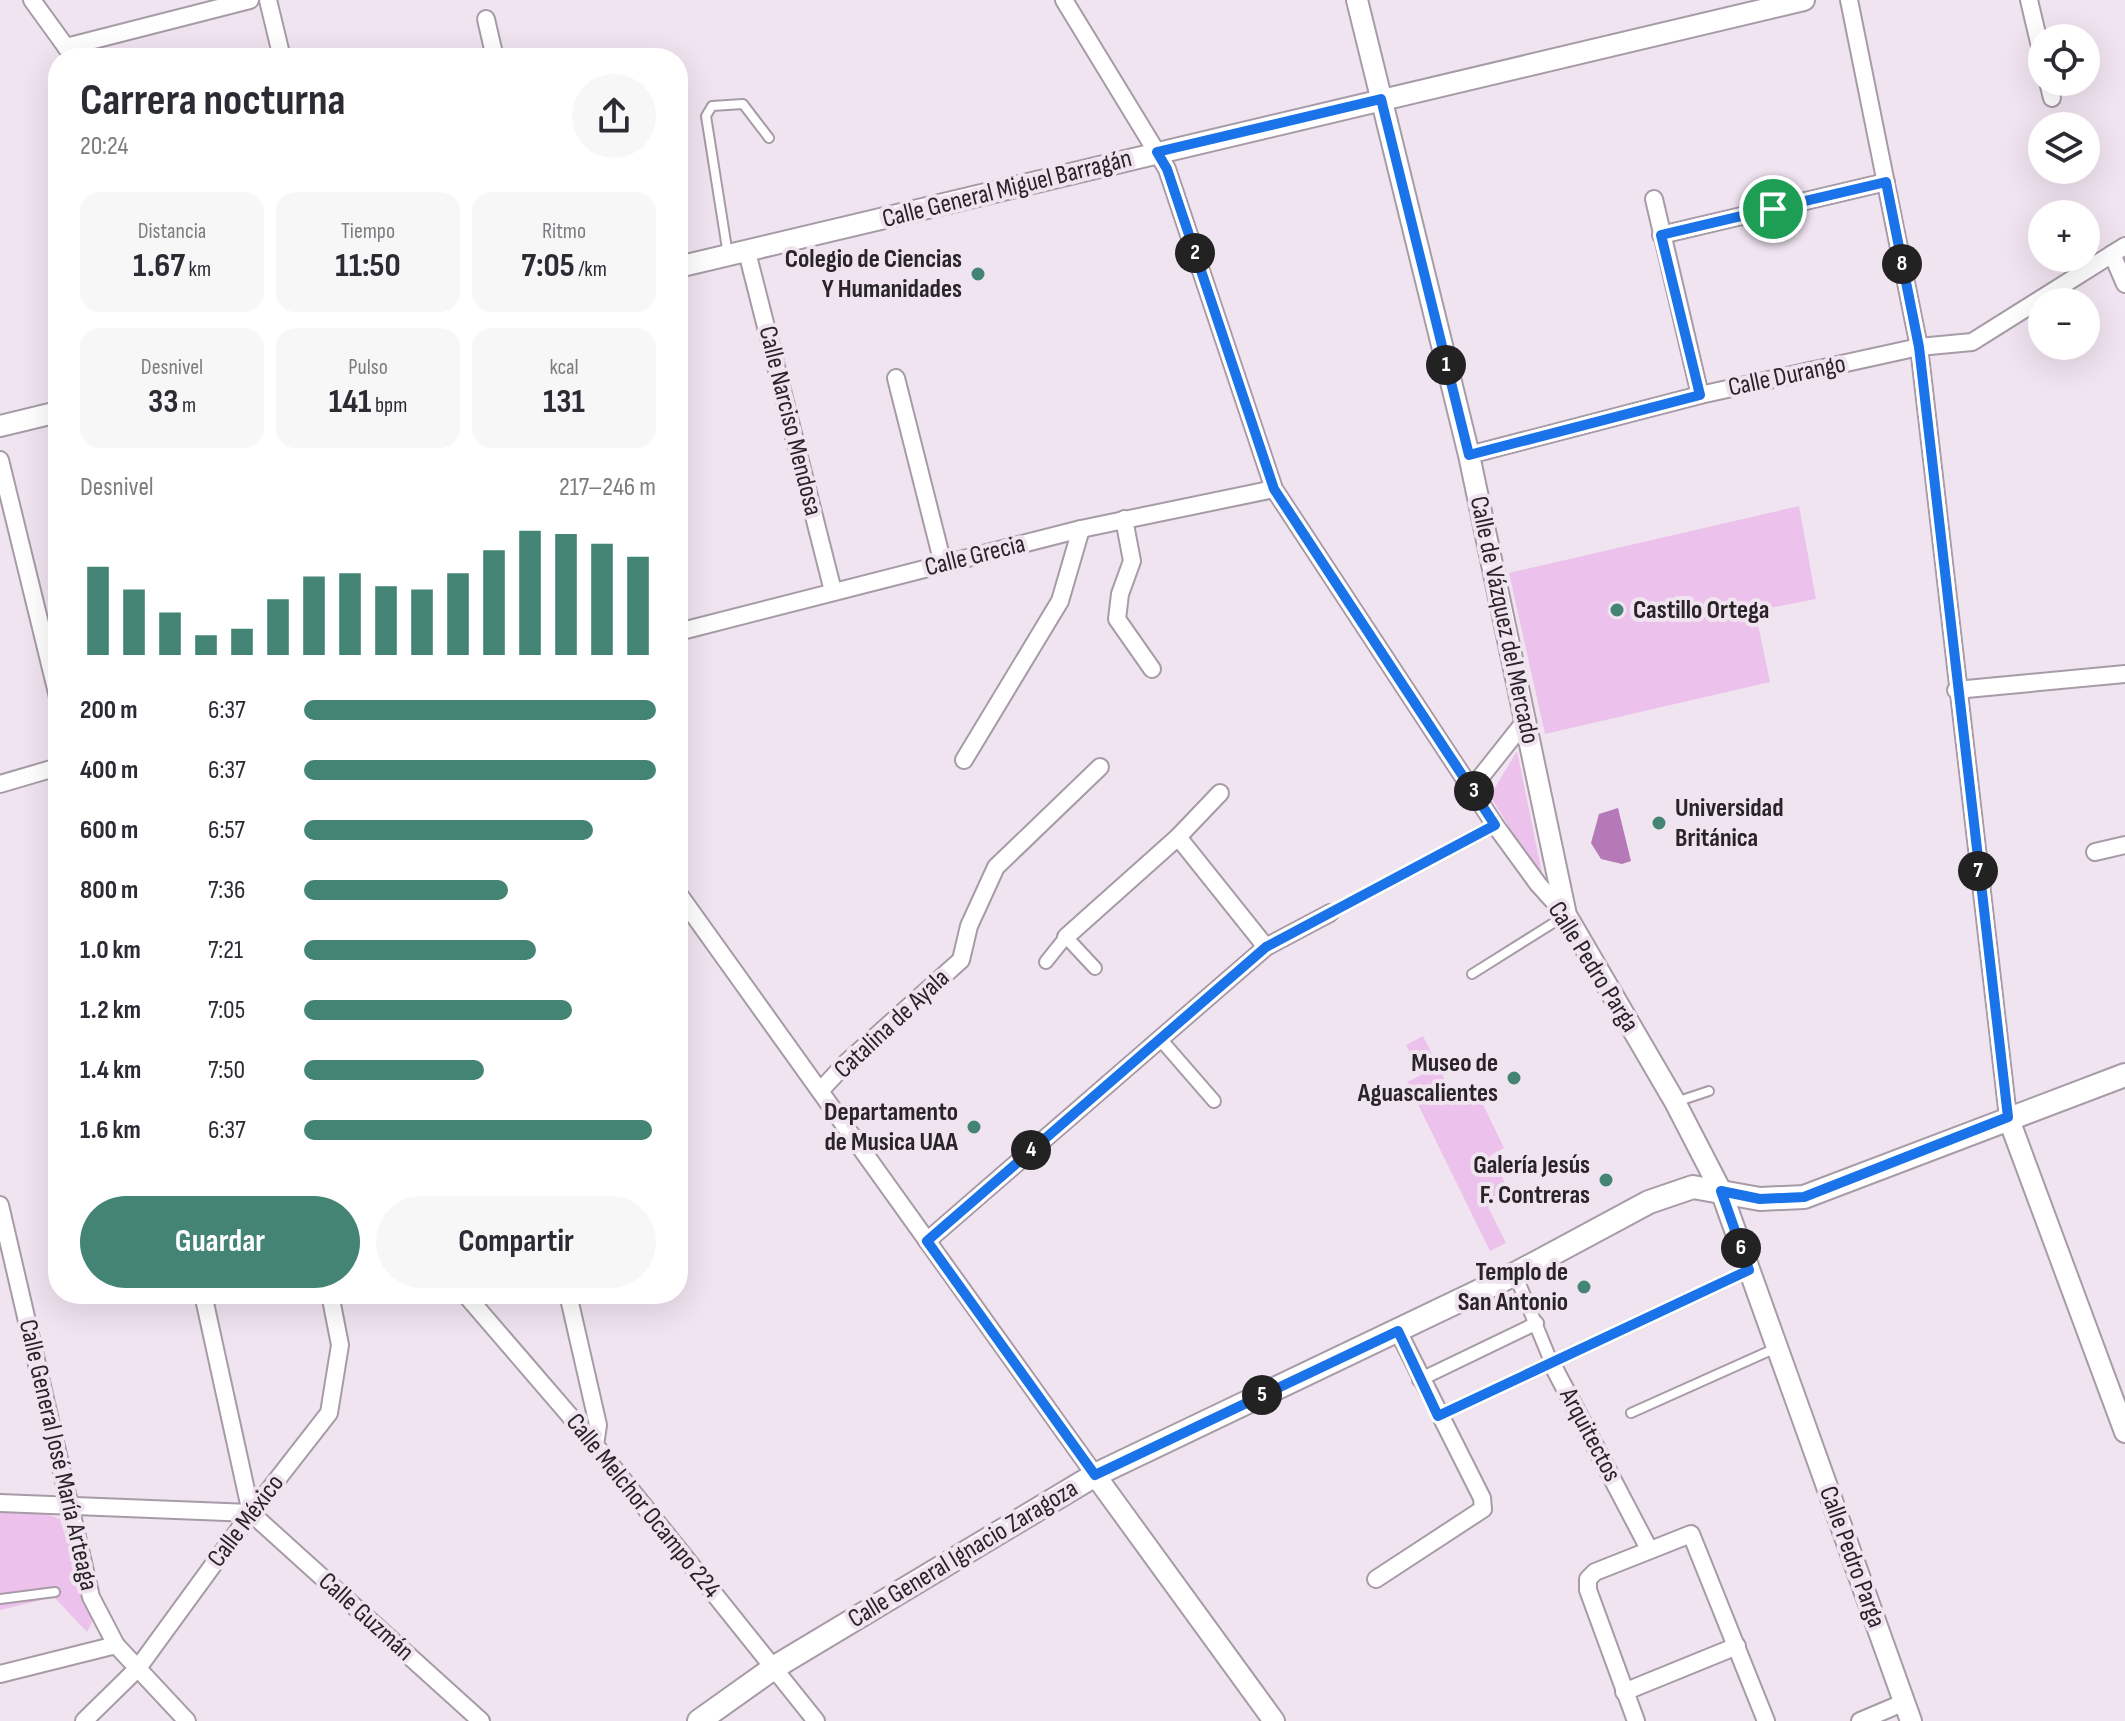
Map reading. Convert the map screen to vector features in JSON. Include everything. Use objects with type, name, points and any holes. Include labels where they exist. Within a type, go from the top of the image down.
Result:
[{"type":"main road","name":"Calle General Ignacio Zaragoza","points":[[699,1721],[775,1667],[1095,1475],[1515,1274],[1649,1202],[1693,1187],[1760,1199],[1804,1197],[2125,1075]]},
{"type":"street","points":[[32,0],[66,48]]},
{"type":"street","points":[[87,48],[250,0]]},
{"type":"street","points":[[268,0],[280,48]]},
{"type":"street","name":"Calle Pedro Parga","points":[[1064,0],[1167,169],[1274,489],[1495,825],[1538,884],[1566,915],[1675,1102],[1721,1191],[1908,1712]]},
{"type":"street","name":"Calle de Vázquez del Mercado","points":[[1357,0],[1469,455],[1566,915]]},
{"type":"street","name":"Calle General Miguel Barragán","points":[[688,265],[1804,0]]},
{"type":"street","points":[[1849,0],[1919,347],[1956,690],[2008,1117],[2125,1432]]},
{"type":"street","points":[[2029,0],[2035,24]]},
{"type":"street","points":[[486,19],[493,48]]},
{"type":"street","points":[[1661,235],[1886,182]]},
{"type":"street","points":[[1654,199],[1700,395]]},
{"type":"street","points":[[2118,250],[2125,284]]},
{"type":"street","name":"Calle Durango","points":[[1469,455],[1700,395],[1919,347],[1972,342],[1985,337],[2118,250]]},
{"type":"street","name":"Calle Narciso Mendosa","points":[[738,254],[833,591]]},
{"type":"street","points":[[896,378],[943,564]]},
{"type":"street","points":[[0,426],[48,414]]},
{"type":"street","points":[[0,460],[48,656]]},
{"type":"street","name":"Calle Grecia","points":[[688,629],[1081,529],[1274,489]]},
{"type":"street","points":[[1124,519],[1132,561],[1120,594],[1117,619],[1152,669]]},
{"type":"street","points":[[964,760],[1060,601],[1081,529]]},
{"type":"street","points":[[1956,690],[2125,674]]},
{"type":"street","points":[[1472,788],[1526,720]]},
{"type":"street","name":"Catalina de Ayala","points":[[820,1091],[846,1063],[961,960],[969,926],[996,867],[1100,767]]},
{"type":"street","points":[[0,784],[48,770]]},
{"type":"street","points":[[1046,962],[1066,937],[1178,837],[1220,793]]},
{"type":"street","points":[[927,1241],[1266,947],[1495,825]]},
{"type":"street","points":[[1178,837],[1266,947]]},
{"type":"street","points":[[2095,852],[2125,845]]},
{"type":"street","points":[[688,907],[1274,1721]]},
{"type":"street","points":[[1066,937],[1095,968]]},
{"type":"street","points":[[1161,1040],[1214,1101]]},
{"type":"street","name":"Calle General José María Arteaga","points":[[0,1205],[91,1597],[116,1645],[187,1721]]},
{"type":"street","points":[[1438,1416],[1749,1270]]},
{"type":"street","name":"Arquitectos","points":[[1515,1274],[1552,1364],[1649,1549]]},
{"type":"street","points":[[0,1503],[251,1513],[205,1304]]},
{"type":"street","name":"Calle México","points":[[84,1721],[138,1668],[251,1513],[329,1413],[340,1345],[332,1304]]},
{"type":"street","name":"Calle Melchor Ocampo 224","points":[[474,1304],[595,1445],[816,1721]]},
{"type":"street","points":[[570,1304],[598,1425],[595,1445]]},
{"type":"street","points":[[1419,1380],[1537,1323]]},
{"type":"street","points":[[1376,1579],[1483,1509],[1482,1498],[1419,1380],[1398,1331]]},
{"type":"street","name":"Calle Guzmán","points":[[251,1513],[481,1721]]},
{"type":"street","points":[[1636,1721],[1588,1590],[1588,1579],[1595,1572],[1691,1534],[1766,1721]]},
{"type":"street","points":[[0,1674],[116,1645]]},
{"type":"street","points":[[1624,1692],[1737,1646]]},
{"type":"street","points":[[1860,1721],[1908,1712]]},
{"type":"lane","points":[[738,254],[706,116],[708,110],[712,106],[743,104],[769,138]]},
{"type":"lane","points":[[1472,974],[1566,915]]},
{"type":"lane","points":[[1675,1102],[1709,1091]]},
{"type":"lane","points":[[1631,1413],[1777,1348]]},
{"type":"lane","points":[[0,1599],[55,1592]]},
{"type":"shaded area","points":[[1799,506],[1816,599],[1755,611],[1770,682],[1545,734],[1509,573]]},
{"type":"shaded area","points":[[1517,751],[1544,883],[1490,796]]},
{"type":"shaded area","points":[[1618,808],[1631,861],[1622,864],[1601,859],[1591,843],[1599,814]]},
{"type":"shaded area","points":[[1423,1036],[1455,1100],[1476,1090],[1504,1148],[1491,1155],[1511,1195],[1488,1207],[1506,1243],[1490,1251],[1407,1082],[1421,1075],[1406,1045]]},
{"type":"shaded area","points":[[0,1512],[47,1514],[60,1519],[92,1622],[87,1632],[54,1597],[0,1610]]},
{"type":"place","name":"Colegio de Ciencias Y Humanidades","points":[[978,274]]},
{"type":"place","name":"Castillo Ortega","points":[[1617,610]]},
{"type":"place","name":"Universidad Británica","points":[[1659,823]]},
{"type":"place","name":"Museo de Aguascalientes","points":[[1514,1078]]},
{"type":"place","name":"Departamento de Musica UAA","points":[[974,1127]]},
{"type":"place","name":"Galería Jesús F. Contreras","points":[[1606,1180]]},
{"type":"place","name":"Templo de San Antonio","points":[[1584,1287]]},
{"type":"route","points":[[1381,99],[1469,455],[1700,395],[1661,235],[1773,209],[1886,182],[1919,347],[1956,690],[2008,1117],[1804,1197],[1760,1199],[1721,1191],[1749,1270],[1438,1416],[1398,1331],[1095,1475],[927,1241],[1266,947],[1495,825],[1274,489],[1167,169],[1157,152],[1381,99]]}]
